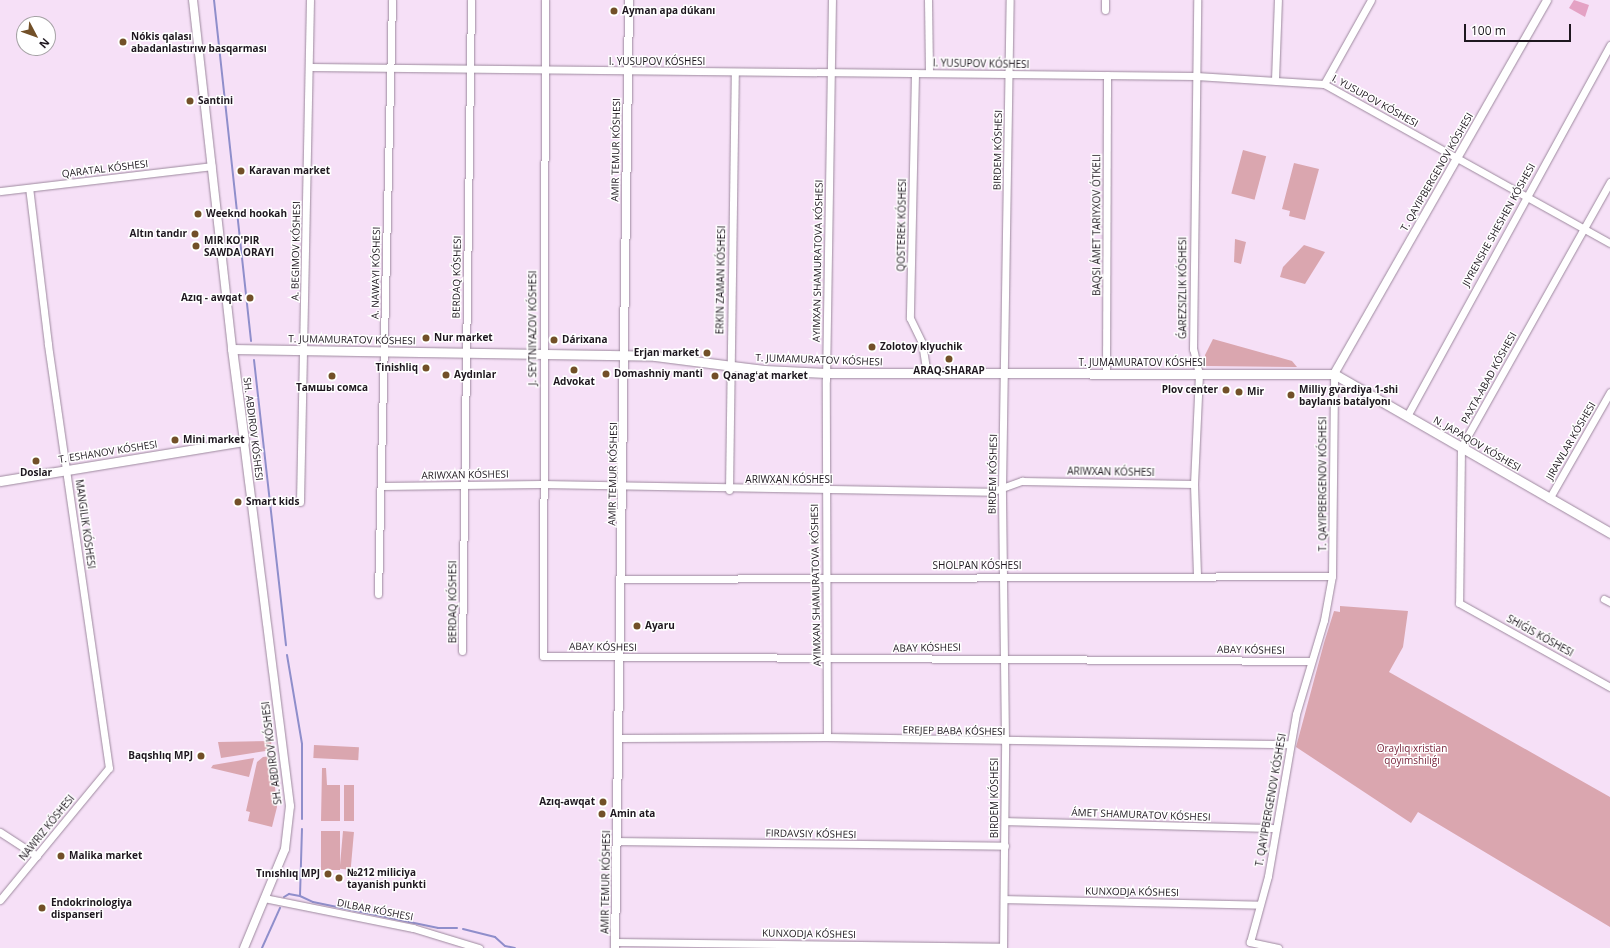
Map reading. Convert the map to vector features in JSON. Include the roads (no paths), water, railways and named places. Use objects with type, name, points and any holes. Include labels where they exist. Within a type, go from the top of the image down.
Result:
[{"type":"main road","name":"T. JUMAMURATOV KÓSHESI","points":[[232,349],[624,355],[826,373],[1005,375],[1334,374]]},
{"type":"main road","name":"SH. ABDIROV KÓSHESI","points":[[232,349],[244,441]]},
{"type":"main road","name":"N. JAPAQOV KÓSHESI","points":[[1334,374],[1610,533]]},
{"type":"main road","name":"T. ESHANOV KÓSHESI","points":[[0,481],[244,441]]},
{"type":"street","name":"SH. ABDIROV KÓSHESI","points":[[194,0],[232,349]]},
{"type":"street","name":"A. BEGIMOV KÓSHESI","points":[[300,502],[310,67],[310,0]]},
{"type":"street","points":[[378,594],[392,67],[392,0]]},
{"type":"street","name":"BERDAQ KÓSHESI","points":[[462,651],[463,484],[471,0]]},
{"type":"street","name":"J. SEYTNIYAZOV KÓSHESI","points":[[543,656],[541,484],[543,354],[543,70],[545,0]]},
{"type":"street","name":"AMIR TEMUR KÓSHESI","points":[[615,945],[622,579],[629,0]]},
{"type":"street","points":[[827,737],[828,577],[825,490],[832,0]]},
{"type":"street","points":[[928,0],[929,74]]},
{"type":"street","name":"BIRDEM KÓSHESI","points":[[1003,947],[1005,742],[1002,488],[1010,0]]},
{"type":"street","points":[[1105,0],[1105,10]]},
{"type":"street","name":"ǴAREZSIZLIK KÓSHESI","points":[[1197,575],[1194,484],[1199,374],[1193,349],[1198,0]]},
{"type":"street","points":[[1274,80],[1278,0]]},
{"type":"street","points":[[1324,84],[1371,0]]},
{"type":"street","points":[[1278,948],[1250,942],[1258,905],[1268,876],[1290,744],[1311,661],[1324,620],[1332,576],[1334,374],[1547,0]]},
{"type":"street","name":"JIYRENSHE SHESHEN KÓSHESI","points":[[1407,416],[1525,196],[1610,45]]},
{"type":"street","name":"I. YUSUPOV KÓSHESI","points":[[310,67],[392,67],[628,72],[832,72],[1196,76],[1324,84],[1458,157],[1610,243]]},
{"type":"street","name":"ERKIN ZAMAN KÓSHESI","points":[[729,490],[735,72]]},
{"type":"street","name":"QOSTEREK KÓSHESI","points":[[915,73],[910,318],[922,343],[927,373]]},
{"type":"street","points":[[1106,375],[1107,75]]},
{"type":"street","name":"QARATAL KÓSHESI","points":[[0,191],[212,166]]},
{"type":"street","name":"PAXTA-ABAD KÓSHESI","points":[[1610,182],[1461,448],[1460,603],[1610,687]]},
{"type":"street","name":"MANGILIK KÓSHESI","points":[[29,188],[48,344],[68,469],[109,768],[37,856]]},
{"type":"street","points":[[1549,499],[1610,392]]},
{"type":"street","name":"SH. ABDIROV KÓSHESI","points":[[244,441],[290,806],[289,830],[285,849],[244,948]]},
{"type":"street","points":[[381,486],[541,484],[623,488],[729,490],[991,492],[1022,481],[1194,484]]},
{"type":"street","name":"SHOLPAN KÓSHESI","points":[[622,579],[1003,575],[1332,576]]},
{"type":"street","name":"ABAY KÓSHESI","points":[[543,656],[827,659],[1003,657],[1311,661]]},
{"type":"street","name":"EREJEP BABA KÓSHESI","points":[[619,738],[827,737],[1005,742],[1290,744]]},
{"type":"street","name":"ÁMET SHAMURATOV KÓSHESI","points":[[1005,821],[1276,828]]},
{"type":"street","points":[[0,832],[37,856],[0,900]]},
{"type":"street","name":"FIRDAVSIY KÓSHESI","points":[[617,841],[1005,846]]},
{"type":"street","name":"DILBAR KÓSHESI","points":[[264,898],[413,928],[479,948]]},
{"type":"street","name":"KUNXODJA KÓSHESI","points":[[1004,899],[1258,905]]},
{"type":"street","name":"KUNXODJA KÓSHESI","points":[[615,945],[1003,947]]},
{"type":"waterway","points":[[214,0],[251,341]]},
{"type":"waterway","points":[[254,360],[286,645]]},
{"type":"waterway","points":[[287,655],[302,744],[302,819]]},
{"type":"waterway","points":[[284,897],[289,894],[300,896],[302,829]]},
{"type":"waterway","points":[[300,896],[313,902],[438,928],[457,928]]},
{"type":"waterway","points":[[262,948],[280,908]]},
{"type":"waterway","points":[[463,929],[495,937],[505,946],[515,948]]},
{"type":"place","name":"Ayman apa dúkanı","points":[[614,11]]},
{"type":"place","name":"Nókis qalası abadanlastırıw basqarması","points":[[123,42]]},
{"type":"place","name":"Santini","points":[[190,101]]},
{"type":"place","name":"Karavan market","points":[[241,171]]},
{"type":"place","name":"Weeknd hookah","points":[[198,214]]},
{"type":"place","name":"Altın tandır","points":[[195,234]]},
{"type":"place","name":"MIR KO'PIR SAWDA ORAYI","points":[[196,246]]},
{"type":"place","name":"Azıq - awqat","points":[[250,298]]},
{"type":"place","name":"Nur market","points":[[426,338]]},
{"type":"place","name":"Dárixana","points":[[554,340]]},
{"type":"place","name":"Zolotoy klyuchik","points":[[872,347]]},
{"type":"place","name":"Erjan market","points":[[707,353]]},
{"type":"place","name":"ARAQ-SHARAP","points":[[949,359]]},
{"type":"place","name":"Tinishliq","points":[[426,368]]},
{"type":"place","name":"Advokat","points":[[574,370]]},
{"type":"place","name":"Domashniy manti","points":[[606,374]]},
{"type":"place","name":"Aydınlar","points":[[446,375]]},
{"type":"place","name":"Тамшы сомса","points":[[332,376]]},
{"type":"place","name":"Qanagʻat market","points":[[715,376]]},
{"type":"place","name":"Plov center","points":[[1226,390]]},
{"type":"place","name":"Mir","points":[[1239,392]]},
{"type":"place","name":"Milliy gvardiya 1-shi baylanıs batalyonı","points":[[1291,395]]},
{"type":"place","name":"Mini market","points":[[175,440]]},
{"type":"place","name":"Doslar","points":[[36,461]]},
{"type":"place","name":"Smart kids","points":[[238,502]]},
{"type":"place","name":"Ayaru","points":[[637,626]]},
{"type":"place","name":"Baqshlıq MPJ","points":[[201,756]]},
{"type":"place","name":"Azıq-awqat","points":[[603,802]]},
{"type":"place","name":"Amin ata","points":[[602,814]]},
{"type":"place","name":"Malika market","points":[[61,856]]},
{"type":"place","name":"Tınıshlıq MPJ","points":[[328,874]]},
{"type":"place","name":"№212 miliciya tayanish punkti","points":[[339,878]]},
{"type":"place","name":"Endokrinologiya dispanseri","points":[[42,908]]},
{"type":"park label","name":"Oraylıq xristian qoyımshılıǵı","points":[[1412,754]]}]
